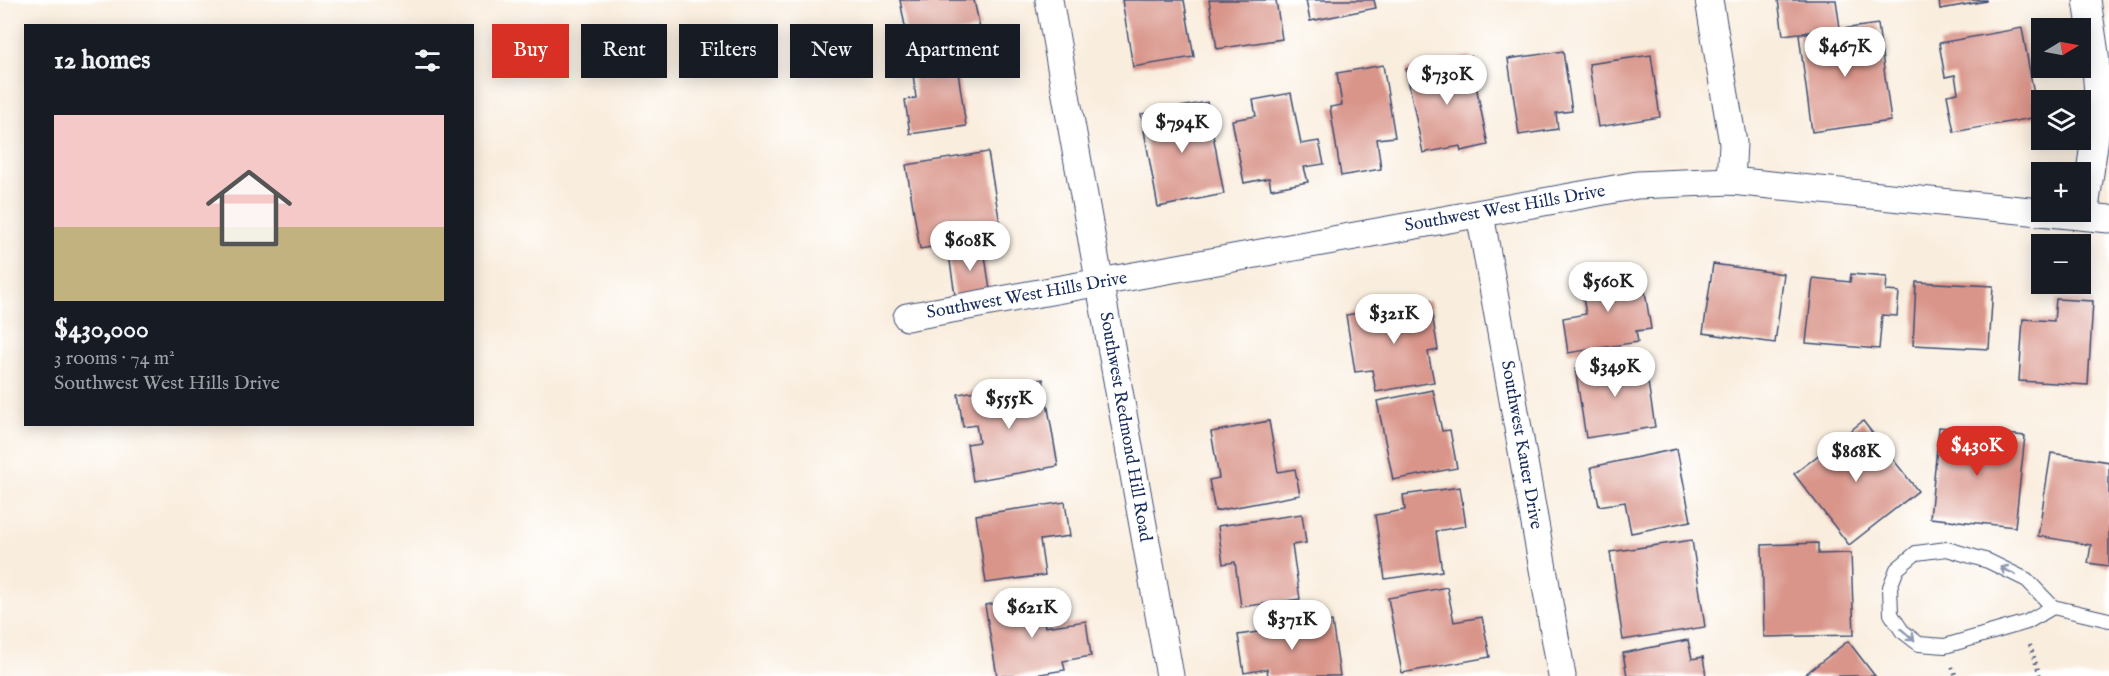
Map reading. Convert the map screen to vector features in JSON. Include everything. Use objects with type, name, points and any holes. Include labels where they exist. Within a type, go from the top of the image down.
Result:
[{"type":"street","name":"Southwest Redmond Hill Road","points":[[1049,0],[1170,676]]},
{"type":"street","points":[[1709,0],[1733,143],[1731,181]]},
{"type":"street","points":[[2087,0],[2095,54],[2099,108],[2096,218]]},
{"type":"street","name":"Southwest West Hills Drive","points":[[907,317],[1637,185],[1731,181],[2096,218]]},
{"type":"street","name":"Southwest Kauer Drive","points":[[1480,214],[1562,676]]},
{"type":"lane","points":[[2053,607],[2023,623],[1945,646],[1919,644],[1902,631],[1891,614],[1890,587],[1897,569],[1916,553],[1947,549],[1988,561],[2027,580],[2053,607],[2109,620]]},
{"type":"path","points":[[2023,623],[2038,675]]},
{"type":"building","points":[[900,0],[974,0],[979,24],[905,24]]},
{"type":"building","points":[[1122,0],[1184,0],[1194,57],[1133,67]]},
{"type":"building","points":[[1209,0],[1276,0],[1282,39],[1217,49]]},
{"type":"building","points":[[1306,0],[1374,0],[1376,8],[1310,21]]},
{"type":"building","points":[[1778,0],[1836,0],[1840,28],[1783,35]]},
{"type":"building","points":[[1939,0],[1986,0],[1986,1],[1940,9]]},
{"type":"building","points":[[1878,24],[1891,121],[1812,132],[1799,35]]},
{"type":"building","points":[[2022,28],[2033,90],[2031,90],[2031,118],[1954,132],[1947,95],[1958,93],[1955,75],[1945,77],[1939,43]]},
{"type":"building","points":[[1563,51],[1572,111],[1556,113],[1558,129],[1519,135],[1508,59]]},
{"type":"building","points":[[1651,55],[1660,117],[1598,127],[1589,64]]},
{"type":"building","points":[[1470,56],[1488,145],[1461,151],[1460,146],[1423,153],[1406,69]]},
{"type":"building","points":[[1383,65],[1395,137],[1377,139],[1381,169],[1341,176],[1330,107],[1342,105],[1337,73]]},
{"type":"building","points":[[914,78],[959,78],[966,126],[910,134],[905,100],[916,98]]},
{"type":"building","points":[[1291,93],[1301,144],[1319,141],[1324,164],[1304,167],[1308,182],[1271,189],[1269,178],[1244,183],[1232,120],[1256,116],[1253,100]]},
{"type":"building","points":[[1207,102],[1224,194],[1158,207],[1141,114]]},
{"type":"building","points":[[988,152],[1002,236],[920,249],[906,165]]},
{"type":"building","points":[[983,242],[991,297],[956,302],[948,248]]},
{"type":"building","points":[[1713,264],[1784,274],[1775,343],[1703,333]]},
{"type":"building","points":[[1625,270],[1627,281],[1643,279],[1651,329],[1636,331],[1638,342],[1568,353],[1563,318],[1586,314],[1579,277]]},
{"type":"building","points":[[1851,274],[1887,277],[1886,291],[1899,292],[1897,316],[1882,315],[1879,349],[1806,343],[1813,278],[1850,282]]},
{"type":"building","points":[[1916,282],[1993,286],[1989,349],[1913,345]]},
{"type":"building","points":[[2056,299],[2093,301],[2088,385],[2019,381],[2023,319],[2054,321]]},
{"type":"building","points":[[1430,301],[1438,350],[1428,352],[1434,382],[1376,392],[1372,370],[1355,372],[1346,315]]},
{"type":"building","points":[[1644,357],[1655,427],[1586,438],[1575,368]]},
{"type":"building","points":[[1043,379],[1058,466],[973,481],[967,444],[979,442],[976,425],[963,427],[958,394]]},
{"type":"building","points":[[1433,390],[1442,431],[1450,430],[1457,468],[1393,480],[1377,401]]},
{"type":"building","points":[[1269,421],[1278,472],[1295,469],[1300,495],[1215,511],[1209,480],[1219,478],[1211,432]]},
{"type":"building","points":[[1863,421],[1918,491],[1849,545],[1794,474]]},
{"type":"building","points":[[1939,427],[2025,436],[2015,527],[1930,518]]},
{"type":"building","points":[[1677,449],[1691,521],[1631,533],[1625,502],[1599,506],[1591,467]]},
{"type":"building","points":[[2051,453],[2109,462],[2109,566],[2088,563],[2091,545],[2038,536]]},
{"type":"building","points":[[1460,487],[1466,526],[1436,531],[1442,571],[1385,579],[1375,515],[1405,510],[1403,495]]},
{"type":"building","points":[[1065,502],[1070,536],[1040,540],[1045,575],[986,583],[976,515]]},
{"type":"building","points":[[1302,514],[1306,543],[1292,545],[1300,599],[1241,607],[1235,562],[1223,564],[1218,526]]},
{"type":"building","points":[[1692,540],[1705,627],[1623,640],[1610,552]]},
{"type":"building","points":[[1818,543],[1818,554],[1851,553],[1854,635],[1764,637],[1762,545]]},
{"type":"building","points":[[1447,587],[1454,622],[1482,617],[1490,657],[1402,673],[1388,598]]},
{"type":"building","points":[[1040,596],[1045,627],[1086,621],[1091,656],[1063,661],[1065,670],[1028,676],[997,676],[985,605]]},
{"type":"building","points":[[1332,621],[1340,676],[1268,676],[1267,669],[1244,673],[1238,635]]},
{"type":"building","points":[[1688,640],[1692,659],[1703,657],[1706,676],[1627,676],[1623,653]]},
{"type":"building","points":[[1848,641],[1875,676],[1803,676]]}]
